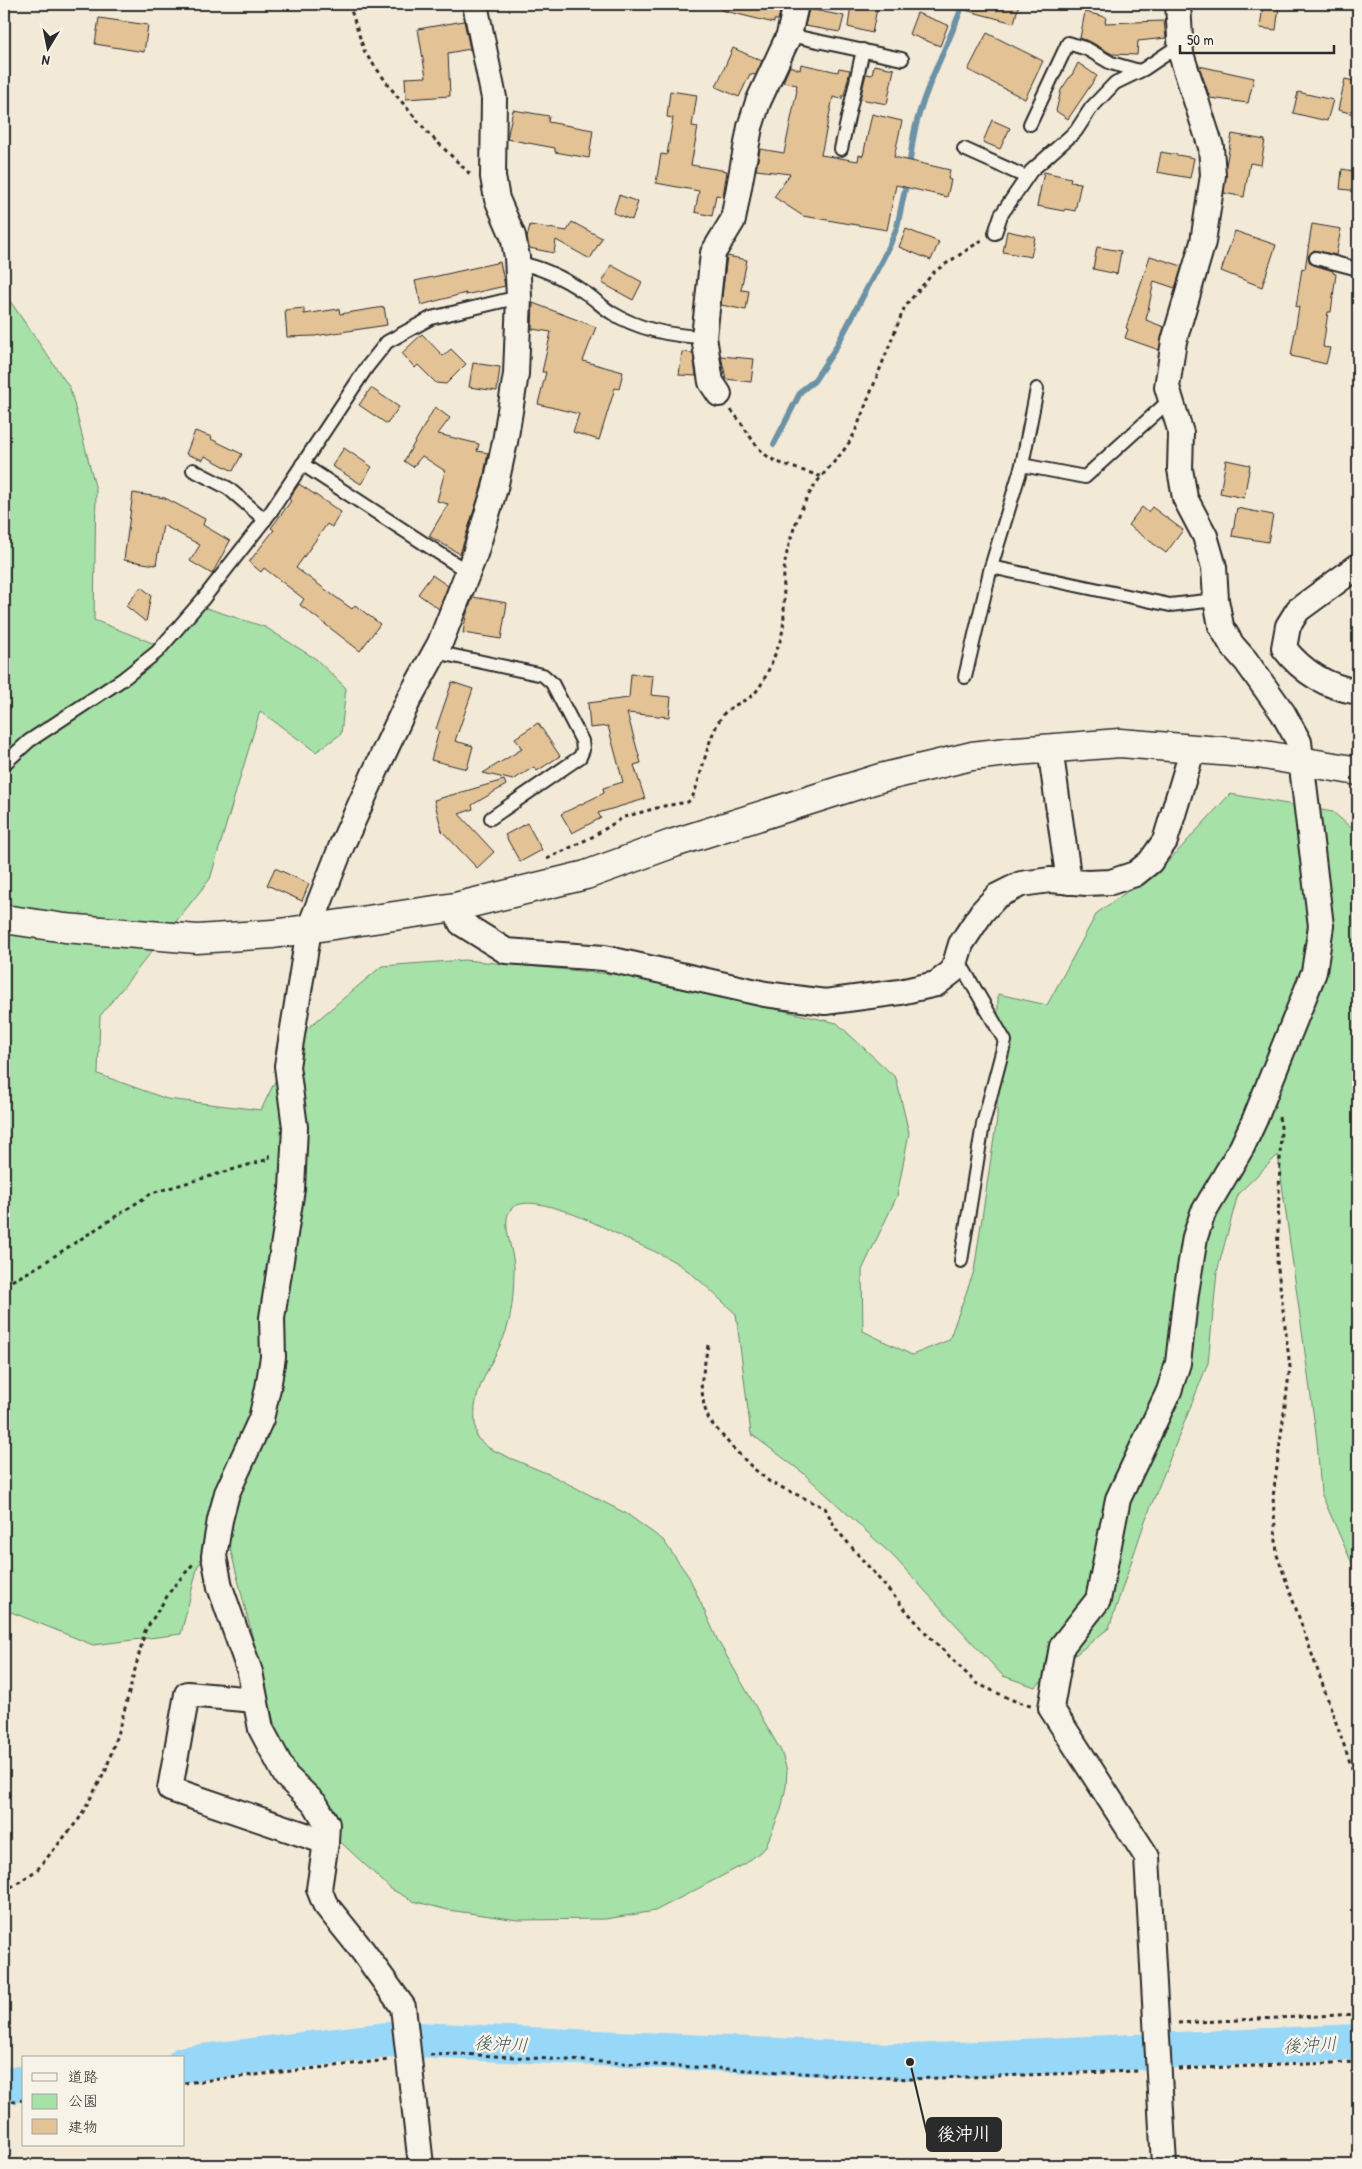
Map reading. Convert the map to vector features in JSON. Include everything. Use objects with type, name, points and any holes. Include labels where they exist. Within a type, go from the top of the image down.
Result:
[{"type":"street","points":[[421,2165],[402,2007],[362,1950],[325,1904],[319,1889],[327,1824],[316,1805],[286,1776],[261,1729],[250,1672],[220,1587],[214,1556],[227,1493],[261,1419],[270,1380],[273,1357],[272,1318],[292,1190],[295,1127],[287,1066],[309,929],[342,845],[409,699],[435,652],[468,572],[485,521],[505,442],[516,374],[519,297],[518,264],[514,236],[497,199],[492,152],[494,98],[475,4]]},
{"type":"street","points":[[719,394],[711,382],[704,337],[713,253],[733,220],[750,127],[758,102],[789,34],[796,4]]},
{"type":"street","points":[[1164,2165],[1158,2028],[1147,1857],[1051,1708],[1062,1646],[1098,1600],[1118,1500],[1165,1399],[1178,1363],[1195,1237],[1203,1213],[1242,1147],[1255,1119],[1314,972],[1321,926],[1299,742],[1283,712],[1232,645],[1221,626],[1216,600],[1214,568],[1205,536],[1185,498],[1180,469],[1181,433],[1167,387],[1174,341],[1202,242],[1213,175],[1211,147],[1181,54],[1178,4]]},
{"type":"street","points":[[1358,566],[1298,610],[1288,626],[1284,648],[1295,663],[1313,677],[1342,690],[1358,692]]},
{"type":"street","points":[[4,920],[65,928],[197,939],[273,934],[455,907],[586,875],[674,843],[880,778],[972,756],[1120,743],[1258,754],[1358,771]]},
{"type":"street","points":[[1050,748],[1069,882]]},
{"type":"street","points":[[455,907],[461,923],[506,951],[604,958],[765,994],[825,1002],[900,992],[936,984],[953,971],[961,944],[982,912],[997,896],[1021,884],[1050,880],[1111,882],[1134,874],[1150,862],[1165,841],[1193,748]]},
{"type":"street","points":[[255,1700],[187,1694],[170,1789],[326,1842]]},
{"type":"lane","points":[[789,34],[902,59]]},
{"type":"lane","points":[[1030,124],[1068,43],[1087,49],[1111,63],[1139,71]]},
{"type":"lane","points":[[995,233],[1001,215],[1031,171],[1076,131],[1091,108],[1115,83],[1139,71],[1180,44]]},
{"type":"lane","points":[[841,148],[863,50]]},
{"type":"lane","points":[[964,149],[1026,178]]},
{"type":"lane","points":[[1316,258],[1358,268]]},
{"type":"lane","points":[[518,264],[529,265],[556,276],[585,292],[610,313],[639,327],[681,336],[704,337]]},
{"type":"lane","points":[[4,764],[29,741],[116,684],[151,657],[203,599],[265,520],[367,367],[387,342],[431,318],[519,297]]},
{"type":"lane","points":[[965,677],[991,566],[1022,465],[1037,389]]},
{"type":"lane","points":[[1022,465],[1086,477],[1171,399]]},
{"type":"lane","points":[[302,464],[468,572]]},
{"type":"lane","points":[[193,470],[228,488],[265,520]]},
{"type":"lane","points":[[991,566],[1170,605],[1216,600]]},
{"type":"lane","points":[[435,652],[543,675],[552,683],[582,741],[583,750],[580,757],[491,818]]},
{"type":"lane","points":[[957,958],[1005,1041],[982,1124],[961,1261]]},
{"type":"path","points":[[349,4],[365,52],[396,95],[428,133],[466,172],[480,182],[496,189]]},
{"type":"path","points":[[543,861],[592,837],[624,817],[664,806],[688,802],[692,798],[705,751],[722,716],[726,711],[753,694],[760,687],[779,644],[782,633],[782,591],[786,556],[803,507],[822,476],[847,449],[905,306],[935,271],[995,233]]},
{"type":"path","points":[[719,394],[741,420],[753,440],[770,458],[822,476]]},
{"type":"path","points":[[1278,1110],[1281,1127],[1277,1261],[1290,1367],[1273,1498],[1278,1555],[1358,1785]]},
{"type":"path","points":[[4,1283],[16,1279],[39,1266],[152,1193],[269,1159],[270,1150]]},
{"type":"path","points":[[708,1345],[701,1384],[704,1406],[709,1420],[733,1448],[770,1482],[825,1508],[836,1529],[917,1624],[976,1684],[1017,1702],[1051,1708]]},
{"type":"path","points":[[4,1892],[37,1870],[79,1819],[106,1770],[124,1712],[145,1631],[164,1600],[196,1560]]},
{"type":"path","points":[[1158,2028],[1358,2014]]},
{"type":"path","points":[[185,2082],[409,2057],[459,2054],[910,2079],[1358,2062]]},
{"type":"path","points":[[4,2102],[22,2100]]},
{"type":"green space","points":[[4,299],[10,301],[70,388],[96,490],[94,620],[160,646],[200,606],[265,627],[316,659],[346,688],[341,734],[316,752],[260,711],[210,879],[100,1016],[98,1074],[167,1099],[261,1110],[296,1038],[382,966],[464,960],[632,976],[837,1023],[896,1078],[909,1133],[897,1196],[862,1270],[863,1331],[912,1355],[949,1340],[974,1271],[997,1118],[998,994],[1047,1005],[1097,913],[1166,864],[1230,794],[1333,812],[1357,833],[1358,1577],[1321,1493],[1317,1441],[1278,1155],[1238,1194],[1217,1272],[1208,1363],[1145,1521],[1109,1628],[1035,1687],[1003,1676],[894,1557],[802,1472],[751,1434],[736,1314],[706,1286],[670,1259],[568,1212],[532,1203],[518,1205],[509,1212],[507,1224],[514,1268],[512,1305],[507,1328],[484,1377],[477,1397],[475,1423],[477,1438],[489,1448],[551,1475],[627,1514],[663,1540],[689,1577],[718,1641],[781,1751],[787,1770],[786,1787],[781,1810],[765,1848],[745,1864],[655,1911],[606,1919],[518,1920],[448,1910],[413,1901],[391,1889],[334,1836],[290,1786],[229,1544],[198,1565],[181,1634],[93,1645],[6,1610],[4,1605]]},
{"type":"building","points":[[722,4],[782,4],[778,20],[774,20],[774,23],[721,10]]},
{"type":"building","points":[[851,4],[878,4],[872,33],[848,27]]},
{"type":"building","points":[[962,4],[1019,4],[1014,23],[961,9]]},
{"type":"building","points":[[1263,5],[1279,7],[1276,30],[1260,28]]},
{"type":"building","points":[[809,9],[844,16],[840,32],[805,26]]},
{"type":"building","points":[[1085,12],[1106,17],[1105,23],[1164,21],[1166,38],[1138,41],[1137,55],[1112,54],[1080,38]]},
{"type":"building","points":[[917,13],[948,25],[940,46],[909,34]]},
{"type":"building","points":[[99,18],[148,25],[144,52],[95,44]]},
{"type":"building","points":[[464,21],[470,49],[448,53],[450,96],[406,99],[405,78],[426,77],[418,29]]},
{"type":"building","points":[[987,33],[1043,61],[1025,99],[968,70]]},
{"type":"building","points":[[733,48],[762,61],[756,75],[750,74],[739,97],[716,87]]},
{"type":"building","points":[[1078,63],[1097,76],[1068,119],[1056,111],[1061,90]]},
{"type":"building","points":[[801,64],[838,72],[839,68],[850,70],[844,96],[842,96],[842,99],[833,97],[821,155],[858,161],[859,155],[863,156],[872,114],[902,121],[894,157],[950,170],[948,179],[951,180],[947,197],[896,185],[887,230],[803,216],[774,197],[790,174],[756,170],[760,149],[784,153],[797,85],[783,82],[790,66],[800,70]]},
{"type":"building","points":[[874,65],[894,69],[887,104],[860,99],[866,74],[872,75]]},
{"type":"building","points":[[1199,66],[1254,78],[1248,103],[1210,98]]},
{"type":"building","points":[[1345,79],[1358,82],[1358,97],[1354,114],[1338,110]]},
{"type":"building","points":[[670,91],[697,95],[692,126],[698,127],[691,165],[727,171],[723,196],[716,195],[712,216],[695,212],[699,191],[656,183],[661,154],[667,155],[673,118],[667,117]]},
{"type":"building","points":[[1298,92],[1333,100],[1327,121],[1293,113]]},
{"type":"building","points":[[513,110],[549,116],[548,122],[593,130],[589,158],[555,152],[555,148],[507,139]]},
{"type":"building","points":[[992,120],[1010,128],[1000,149],[983,142]]},
{"type":"building","points":[[1232,134],[1265,140],[1261,165],[1250,163],[1244,197],[1224,193],[1226,165]]},
{"type":"building","points":[[1161,152],[1194,158],[1190,178],[1157,172]]},
{"type":"building","points":[[1342,169],[1358,172],[1358,191],[1340,189]]},
{"type":"building","points":[[1044,172],[1071,178],[1070,182],[1081,183],[1075,211],[1037,206]]},
{"type":"building","points":[[619,195],[638,202],[632,220],[613,213]]},
{"type":"building","points":[[572,222],[602,238],[590,259],[556,240],[554,253],[529,248],[527,238],[530,225],[567,231]]},
{"type":"building","points":[[1312,224],[1341,229],[1336,255],[1314,250],[1308,256],[1311,264],[1333,271],[1336,274],[1331,312],[1328,312],[1323,347],[1330,348],[1326,364],[1291,356],[1299,307],[1296,307],[1302,268],[1305,269]]},
{"type":"building","points":[[906,229],[939,242],[931,260],[899,247]]},
{"type":"building","points":[[1007,231],[1035,237],[1031,257],[1003,252]]},
{"type":"building","points":[[1235,231],[1276,245],[1262,287],[1221,271]]},
{"type":"building","points":[[1097,247],[1121,251],[1117,274],[1093,269]]},
{"type":"building","points":[[727,256],[747,260],[741,290],[749,291],[746,310],[721,305]]},
{"type":"building","points":[[1150,256],[1182,266],[1175,288],[1154,281],[1146,320],[1164,327],[1159,350],[1125,338],[1128,329],[1126,328]]},
{"type":"building","points":[[500,262],[505,286],[465,295],[466,293],[421,305],[415,281]]},
{"type":"building","points":[[611,265],[642,282],[633,300],[602,283]]},
{"type":"building","points":[[533,303],[596,327],[583,361],[623,372],[619,389],[615,388],[599,440],[573,432],[579,414],[538,404],[546,372],[542,372],[551,332],[532,329]]},
{"type":"building","points":[[384,307],[387,325],[315,336],[287,337],[285,310],[304,308],[304,314],[339,309],[340,314]]},
{"type":"building","points":[[422,334],[443,356],[451,349],[466,364],[446,384],[436,383],[418,365],[415,368],[402,353]]},
{"type":"building","points":[[682,352],[693,353],[696,376],[679,375]]},
{"type":"building","points":[[721,356],[754,359],[751,382],[726,379]]},
{"type":"building","points":[[473,363],[500,367],[497,391],[469,387]]},
{"type":"building","points":[[371,388],[399,407],[387,424],[359,405]]},
{"type":"building","points":[[435,407],[450,418],[438,434],[479,444],[477,451],[488,453],[482,485],[460,554],[429,536],[448,504],[437,501],[445,471],[422,456],[413,467],[404,461]]},
{"type":"building","points":[[195,431],[212,437],[211,439],[242,454],[233,471],[205,456],[203,460],[186,454]]},
{"type":"building","points":[[344,448],[372,467],[361,484],[332,466]]},
{"type":"building","points":[[1226,460],[1250,465],[1244,498],[1220,493]]},
{"type":"building","points":[[299,484],[341,512],[332,527],[327,524],[296,568],[352,609],[355,605],[380,624],[360,651],[300,605],[304,599],[264,568],[261,572],[249,562],[274,530],[271,528],[291,501],[289,499]]},
{"type":"building","points":[[133,493],[165,498],[205,519],[203,525],[230,541],[212,574],[190,561],[200,545],[163,525],[156,565],[124,560]]},
{"type":"building","points":[[1142,507],[1148,512],[1152,507],[1183,530],[1166,553],[1128,525]]},
{"type":"building","points":[[1237,508],[1273,515],[1268,542],[1232,536]]},
{"type":"building","points":[[432,575],[448,586],[439,609],[418,594]]},
{"type":"building","points":[[141,587],[151,595],[146,622],[126,606]]},
{"type":"building","points":[[473,597],[507,603],[501,639],[463,633],[466,616]]},
{"type":"building","points":[[631,674],[653,676],[651,695],[671,697],[669,717],[627,713],[641,763],[634,765],[645,799],[598,813],[601,818],[572,833],[561,814],[604,793],[603,788],[623,782],[608,726],[590,728],[588,703],[629,698]]},
{"type":"building","points":[[452,682],[473,689],[455,741],[473,746],[467,769],[431,760],[439,731],[436,729]]},
{"type":"building","points":[[538,723],[560,756],[537,771],[534,767],[513,780],[483,773],[522,749],[515,738]]},
{"type":"building","points":[[504,780],[506,785],[472,805],[473,809],[459,814],[494,852],[477,868],[442,831],[434,800]]},
{"type":"building","points":[[527,823],[542,850],[520,862],[505,835]]},
{"type":"building","points":[[275,868],[309,884],[302,901],[267,885]]},
{"type":"waterway","points":[[909,167],[919,113],[963,4]]},
{"type":"waterway","points":[[774,444],[801,391],[814,381],[835,349],[889,247],[897,227],[907,180]]},
{"type":"waterway","name":"後沖川","points":[[185,2064],[395,2039],[910,2062],[1358,2042]]},
{"type":"waterway","name":"後沖川","points":[[4,2086],[22,2083]]},
{"type":"place","name":"後沖川","points":[[910,2062]]}]
